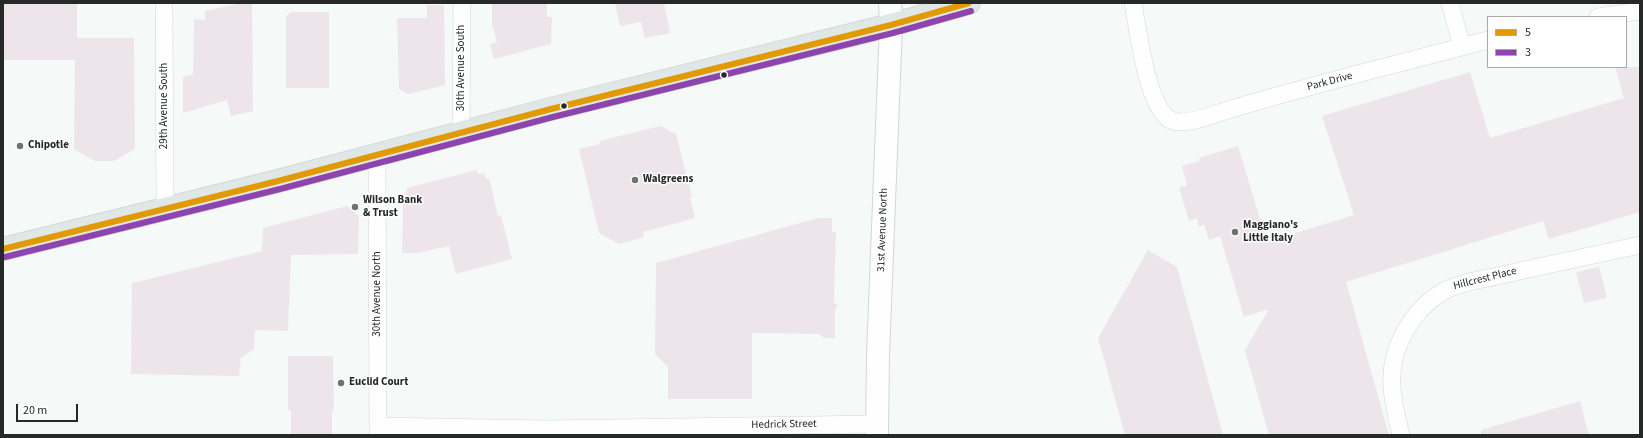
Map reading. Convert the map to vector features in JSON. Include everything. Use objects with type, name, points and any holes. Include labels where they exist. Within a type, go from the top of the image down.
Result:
[{"type":"main road","name":"31st Avenue North","points":[[877,429],[884,180],[891,25],[890,3]]},
{"type":"main road","points":[[3,249],[165,209],[377,153],[891,25],[969,3]]},
{"type":"street","name":"29th Avenue South","points":[[164,3],[165,209]]},
{"type":"street","name":"30th Avenue South","points":[[462,3],[462,132]]},
{"type":"street","name":"Park Drive","points":[[1133,3],[1152,93],[1158,108],[1172,121],[1184,122],[1200,119],[1249,104],[1487,40]]},
{"type":"street","points":[[1450,3],[1462,46]]},
{"type":"street","points":[[1605,16],[1640,11]]},
{"type":"street","name":"30th Avenue North","points":[[377,153],[378,431]]},
{"type":"street","name":"Hillcrest Place","points":[[1401,435],[1393,400],[1392,369],[1404,332],[1431,300],[1448,289],[1469,282],[1640,245]]},
{"type":"street","name":"Hedrick Street","points":[[378,431],[546,429],[877,429]]},
{"type":"building","points":[[3,3],[77,3],[77,38],[134,38],[135,149],[114,161],[95,161],[74,149],[75,60],[3,60]]},
{"type":"building","points":[[241,3],[252,3],[253,111],[231,116],[227,100],[183,113],[183,77],[193,74],[194,19],[205,20],[205,11]]},
{"type":"building","points":[[492,3],[547,3],[547,17],[552,17],[551,44],[494,59],[490,44],[497,42],[492,24]]},
{"type":"building","points":[[615,3],[664,3],[670,33],[645,38],[641,22],[620,26]]},
{"type":"building","points":[[427,5],[444,5],[445,85],[408,94],[399,89],[397,18],[427,18]]},
{"type":"building","points":[[291,12],[329,12],[329,88],[286,88],[286,16]]},
{"type":"building","points":[[1640,67],[1640,212],[1549,239],[1543,221],[1346,282],[1389,435],[1269,435],[1245,350],[1269,309],[1244,317],[1220,236],[1209,240],[1204,225],[1199,227],[1197,218],[1189,221],[1179,188],[1187,185],[1182,166],[1200,161],[1199,158],[1238,146],[1267,242],[1354,215],[1322,116],[1470,72],[1490,138],[1624,98],[1615,68]]},
{"type":"building","points":[[661,126],[676,134],[692,196],[690,197],[695,218],[643,232],[644,237],[619,244],[599,233],[579,149],[600,144],[599,141]]},
{"type":"building","points":[[477,170],[478,174],[484,173],[486,179],[489,178],[498,216],[501,215],[512,259],[456,274],[449,246],[418,253],[402,253],[403,206],[407,188]]},
{"type":"building","points":[[347,206],[359,216],[358,254],[291,255],[288,331],[255,330],[254,349],[241,358],[239,376],[131,374],[132,283],[262,251],[263,228]]},
{"type":"building","points":[[818,218],[832,218],[832,232],[836,232],[834,302],[838,306],[835,310],[835,338],[824,338],[819,334],[752,333],[752,399],[668,399],[668,367],[655,354],[656,263]]},
{"type":"building","points":[[1148,250],[1177,267],[1223,435],[1125,435],[1098,338]]},
{"type":"building","points":[[1599,267],[1607,298],[1584,303],[1576,272]]},
{"type":"building","points":[[288,356],[333,356],[334,410],[332,410],[332,435],[291,435],[291,410],[288,410]]},
{"type":"building","points":[[1580,401],[1589,435],[1481,435],[1481,430]]},
{"type":"transit line","name":"5","points":[[3,249],[278,181],[551,109],[891,25],[969,3]]},
{"type":"transit line","name":"3","points":[[5,257],[280,189],[553,117],[893,33],[971,11]]},
{"type":"place","name":"Chipotle","points":[[20,146]]},
{"type":"place","name":"Walgreens","points":[[635,180]]},
{"type":"place","name":"Wilson Bank & Trust","points":[[355,207]]},
{"type":"place","name":"Maggiano's Little Italy","points":[[1235,232]]},
{"type":"place","name":"Euclid Court","points":[[341,383]]}]
